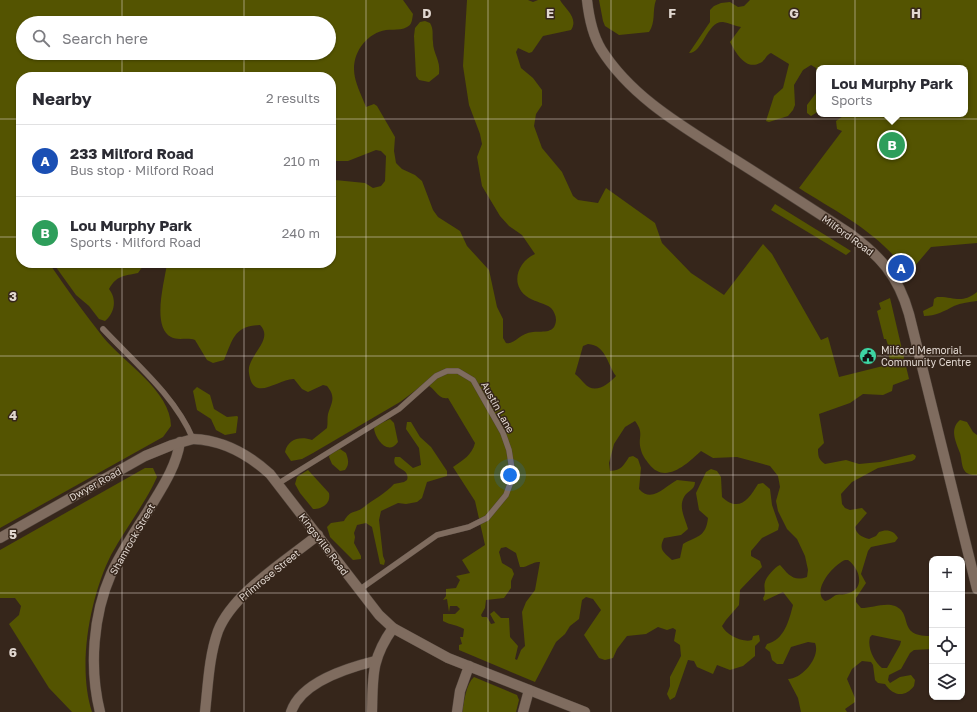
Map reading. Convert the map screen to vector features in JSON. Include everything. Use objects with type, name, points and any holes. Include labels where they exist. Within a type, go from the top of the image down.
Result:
[{"type":"street","name":"Milford Road","points":[[587,0],[592,30],[601,48],[618,72],[635,90],[675,121],[849,233],[874,253],[888,268],[901,290],[909,314],[977,589]]},
{"type":"street","name":"Dwyer Road","points":[[0,538],[145,456],[180,442],[193,440]]},
{"type":"street","name":"Kingsville Road","points":[[193,440],[213,441],[237,451],[260,465],[279,483],[359,590],[379,615],[393,628],[448,658],[585,712]]},
{"type":"street","name":"Shamrock Street","points":[[100,712],[96,695],[94,665],[97,628],[104,593],[116,565],[174,466],[180,442]]},
{"type":"street","name":"Primrose Street","points":[[205,712],[213,651],[218,632],[226,615],[242,596],[318,536]]},
{"type":"street","points":[[372,712],[375,661],[380,648],[393,628]]},
{"type":"street","points":[[291,712],[298,699],[310,688],[344,670],[375,661]]},
{"type":"street","points":[[458,712],[460,690],[468,666]]},
{"type":"street","points":[[523,712],[529,690]]},
{"type":"lane","points":[[103,329],[169,399],[183,418],[193,440]]},
{"type":"lane","name":"Austin Lane","points":[[279,483],[399,409],[436,376],[447,371],[458,371],[473,380],[503,433],[510,450],[513,476],[506,495],[487,518],[469,527],[437,536],[359,590]]},
{"type":"shaded area","points":[[0,0],[403,0],[413,14],[411,24],[402,29],[379,32],[363,44],[356,55],[354,74],[357,84],[366,107],[374,104],[377,106],[395,137],[394,151],[396,163],[402,169],[415,175],[422,181],[433,210],[438,217],[460,231],[467,246],[489,270],[497,307],[503,319],[503,338],[506,343],[509,343],[524,334],[551,330],[554,328],[556,318],[551,308],[529,298],[519,287],[517,281],[520,268],[535,254],[522,235],[509,226],[500,216],[482,186],[477,157],[482,144],[480,134],[469,105],[463,66],[467,0],[528,0],[533,2],[538,0],[560,0],[572,18],[573,26],[571,30],[543,36],[532,52],[529,53],[518,48],[516,52],[521,68],[533,78],[542,90],[542,105],[536,114],[534,126],[542,148],[562,172],[573,196],[578,200],[598,203],[606,188],[655,223],[662,243],[691,273],[724,295],[763,244],[772,254],[821,340],[828,337],[839,377],[891,364],[887,348],[889,348],[886,339],[884,339],[877,311],[881,309],[879,303],[890,298],[909,379],[893,385],[892,391],[883,395],[863,394],[850,403],[819,414],[824,443],[818,449],[818,454],[820,460],[825,464],[846,460],[859,464],[880,462],[913,454],[916,456],[912,461],[878,468],[852,482],[841,494],[842,504],[845,508],[850,510],[862,508],[867,513],[855,527],[860,535],[869,539],[876,536],[879,532],[887,530],[894,533],[898,538],[895,542],[871,547],[868,551],[861,574],[866,583],[856,598],[856,602],[861,608],[883,605],[895,606],[904,614],[909,629],[914,633],[929,636],[929,649],[914,650],[910,653],[901,669],[889,675],[888,680],[890,683],[900,677],[911,675],[915,680],[914,686],[903,694],[895,693],[885,684],[878,683],[875,680],[873,665],[871,662],[862,661],[852,669],[847,679],[855,698],[855,702],[845,709],[847,712],[801,712],[798,698],[788,679],[799,675],[813,661],[816,649],[815,643],[808,642],[791,647],[783,664],[777,664],[772,660],[770,652],[765,648],[767,644],[773,642],[782,634],[790,617],[793,605],[783,592],[764,601],[763,598],[765,594],[766,580],[773,570],[780,565],[794,578],[807,577],[808,570],[805,556],[797,539],[787,529],[778,511],[776,501],[780,487],[778,476],[770,466],[737,457],[713,458],[701,451],[676,470],[669,473],[662,473],[655,470],[643,456],[640,446],[640,429],[635,421],[625,427],[614,444],[609,463],[610,471],[617,470],[622,467],[629,457],[633,456],[638,459],[641,468],[639,489],[649,495],[658,492],[677,480],[695,482],[694,487],[685,495],[682,501],[682,510],[688,529],[681,535],[664,538],[662,542],[664,553],[672,560],[680,558],[683,544],[700,535],[707,524],[708,518],[699,510],[696,493],[706,472],[711,469],[717,471],[721,477],[722,497],[728,502],[734,504],[738,504],[747,499],[758,484],[763,483],[770,489],[772,505],[779,525],[778,530],[762,538],[751,551],[751,556],[760,561],[762,567],[740,590],[739,605],[722,626],[735,638],[748,641],[752,640],[753,636],[759,635],[760,641],[755,646],[755,656],[743,666],[730,670],[717,665],[713,674],[697,667],[694,661],[688,660],[675,697],[670,700],[667,694],[670,686],[670,677],[681,656],[680,645],[674,641],[676,630],[673,628],[667,630],[658,627],[646,634],[627,636],[617,649],[613,658],[605,660],[599,658],[584,635],[601,610],[593,599],[586,597],[582,600],[579,619],[570,626],[565,634],[556,642],[535,682],[459,650],[459,645],[462,644],[460,637],[463,637],[464,629],[443,621],[443,614],[455,614],[460,609],[457,606],[450,606],[449,612],[447,599],[443,600],[446,596],[446,589],[456,588],[460,580],[456,576],[470,573],[462,560],[485,545],[475,501],[453,467],[472,451],[475,443],[448,398],[441,397],[431,387],[424,384],[400,402],[313,453],[302,459],[291,461],[285,452],[292,441],[303,438],[312,440],[327,428],[328,414],[332,403],[332,393],[327,386],[323,385],[308,392],[302,389],[294,379],[267,387],[256,387],[251,382],[249,367],[264,336],[264,331],[260,325],[251,326],[240,331],[232,340],[224,360],[213,363],[207,360],[195,340],[177,339],[171,337],[165,331],[162,323],[160,313],[166,268],[336,268],[336,180],[365,183],[373,188],[381,186],[385,181],[386,156],[381,151],[376,150],[348,161],[336,161],[336,72],[16,72],[16,268],[53,268],[103,337],[155,389],[169,413],[171,426],[163,437],[0,528]],"holes":[[[588,344],[594,345],[602,351],[616,376],[609,383],[596,388],[588,387],[575,374],[583,346]],[[506,547],[516,553],[520,567],[535,562],[540,562],[535,590],[526,602],[522,612],[525,646],[521,650],[517,660],[515,659],[518,646],[510,637],[509,618],[501,618],[494,611],[490,614],[495,623],[491,624],[487,617],[482,617],[481,615],[485,608],[486,600],[504,598],[511,588],[511,581],[514,574],[512,569],[502,563],[499,552],[501,548]],[[845,560],[848,560],[858,572],[858,586],[849,593],[836,595],[825,601],[821,597],[822,585],[825,579],[835,567]],[[872,635],[901,641],[887,668],[882,668],[876,662],[870,650],[869,641]]]},
{"type":"shaded area","points":[[599,0],[656,0],[653,20],[649,32],[619,35],[605,26]]},
{"type":"shaded area","points":[[750,0],[977,0],[977,243],[931,247],[908,274],[885,247],[872,236],[858,225],[799,188],[842,131],[837,129],[836,121],[842,117],[968,117],[968,65],[816,65],[816,68],[811,65],[803,70],[794,85],[795,105],[793,110],[788,116],[769,122],[766,121],[774,96],[783,88],[789,64],[771,53],[763,61],[755,65],[745,62],[738,55],[730,42],[741,27],[723,22],[713,26],[698,48],[694,52],[689,53],[710,22],[710,10],[714,6],[721,3],[730,2],[738,7],[744,6]]},
{"type":"shaded area","points":[[425,21],[430,23],[432,28],[433,46],[439,69],[439,74],[429,82],[419,80],[416,76],[415,28],[420,22]]},
{"type":"shaded area","points":[[816,93],[816,113],[811,116],[807,113],[807,105]]},
{"type":"shaded area","points":[[775,204],[851,251],[846,255],[771,210]]},
{"type":"shaded area","points":[[57,268],[142,268],[138,273],[121,277],[112,284],[109,289],[112,293],[114,306],[111,314],[105,321],[99,319],[89,306],[76,295]]},
{"type":"shaded area","points":[[977,292],[977,301],[960,304],[936,314],[924,316],[923,311],[933,306],[934,299],[937,297],[961,299],[971,296]]},
{"type":"shaded area","points":[[197,387],[210,395],[214,409],[227,417],[238,417],[236,433],[225,435],[216,430],[211,419],[197,410],[193,391]]},
{"type":"shaded area","points":[[390,419],[394,423],[398,442],[394,446],[387,447],[377,438],[374,429],[375,426]]},
{"type":"shaded area","points":[[960,420],[967,422],[973,432],[977,435],[977,475],[968,473],[963,468],[954,436],[955,427]]},
{"type":"shaded area","points":[[407,422],[411,422],[420,437],[431,447],[447,471],[447,476],[427,482],[422,498],[417,502],[406,504],[398,503],[381,511],[379,520],[383,556],[385,561],[384,565],[380,564],[372,527],[366,523],[357,525],[354,533],[354,543],[361,556],[361,559],[353,560],[330,537],[327,527],[331,523],[344,521],[351,513],[364,507],[387,491],[394,484],[407,480],[404,470],[395,464],[395,457],[400,457],[413,468],[421,465],[419,448],[406,429]]},
{"type":"shaded area","points":[[340,449],[346,453],[348,466],[345,470],[340,471],[332,464],[329,457],[330,454]]},
{"type":"shaded area","points":[[145,468],[153,468],[157,477],[147,497],[111,555],[97,591],[92,611],[86,653],[86,674],[92,712],[72,712],[49,688],[9,624],[19,615],[21,606],[15,598],[0,598],[0,550]]},
{"type":"shaded area","points":[[308,470],[329,493],[329,500],[323,507],[313,509],[300,493],[295,484],[297,477]]},
{"type":"shaded area","points":[[474,677],[517,695],[519,700],[516,712],[462,712],[467,689]]},
{"type":"place","name":"Lou Murphy Park","points":[[892,145]]},
{"type":"place","name":"233 Milford Road","points":[[901,268]]},
{"type":"place","name":"Milford Memorial Community Centre","points":[[868,356]]}]
